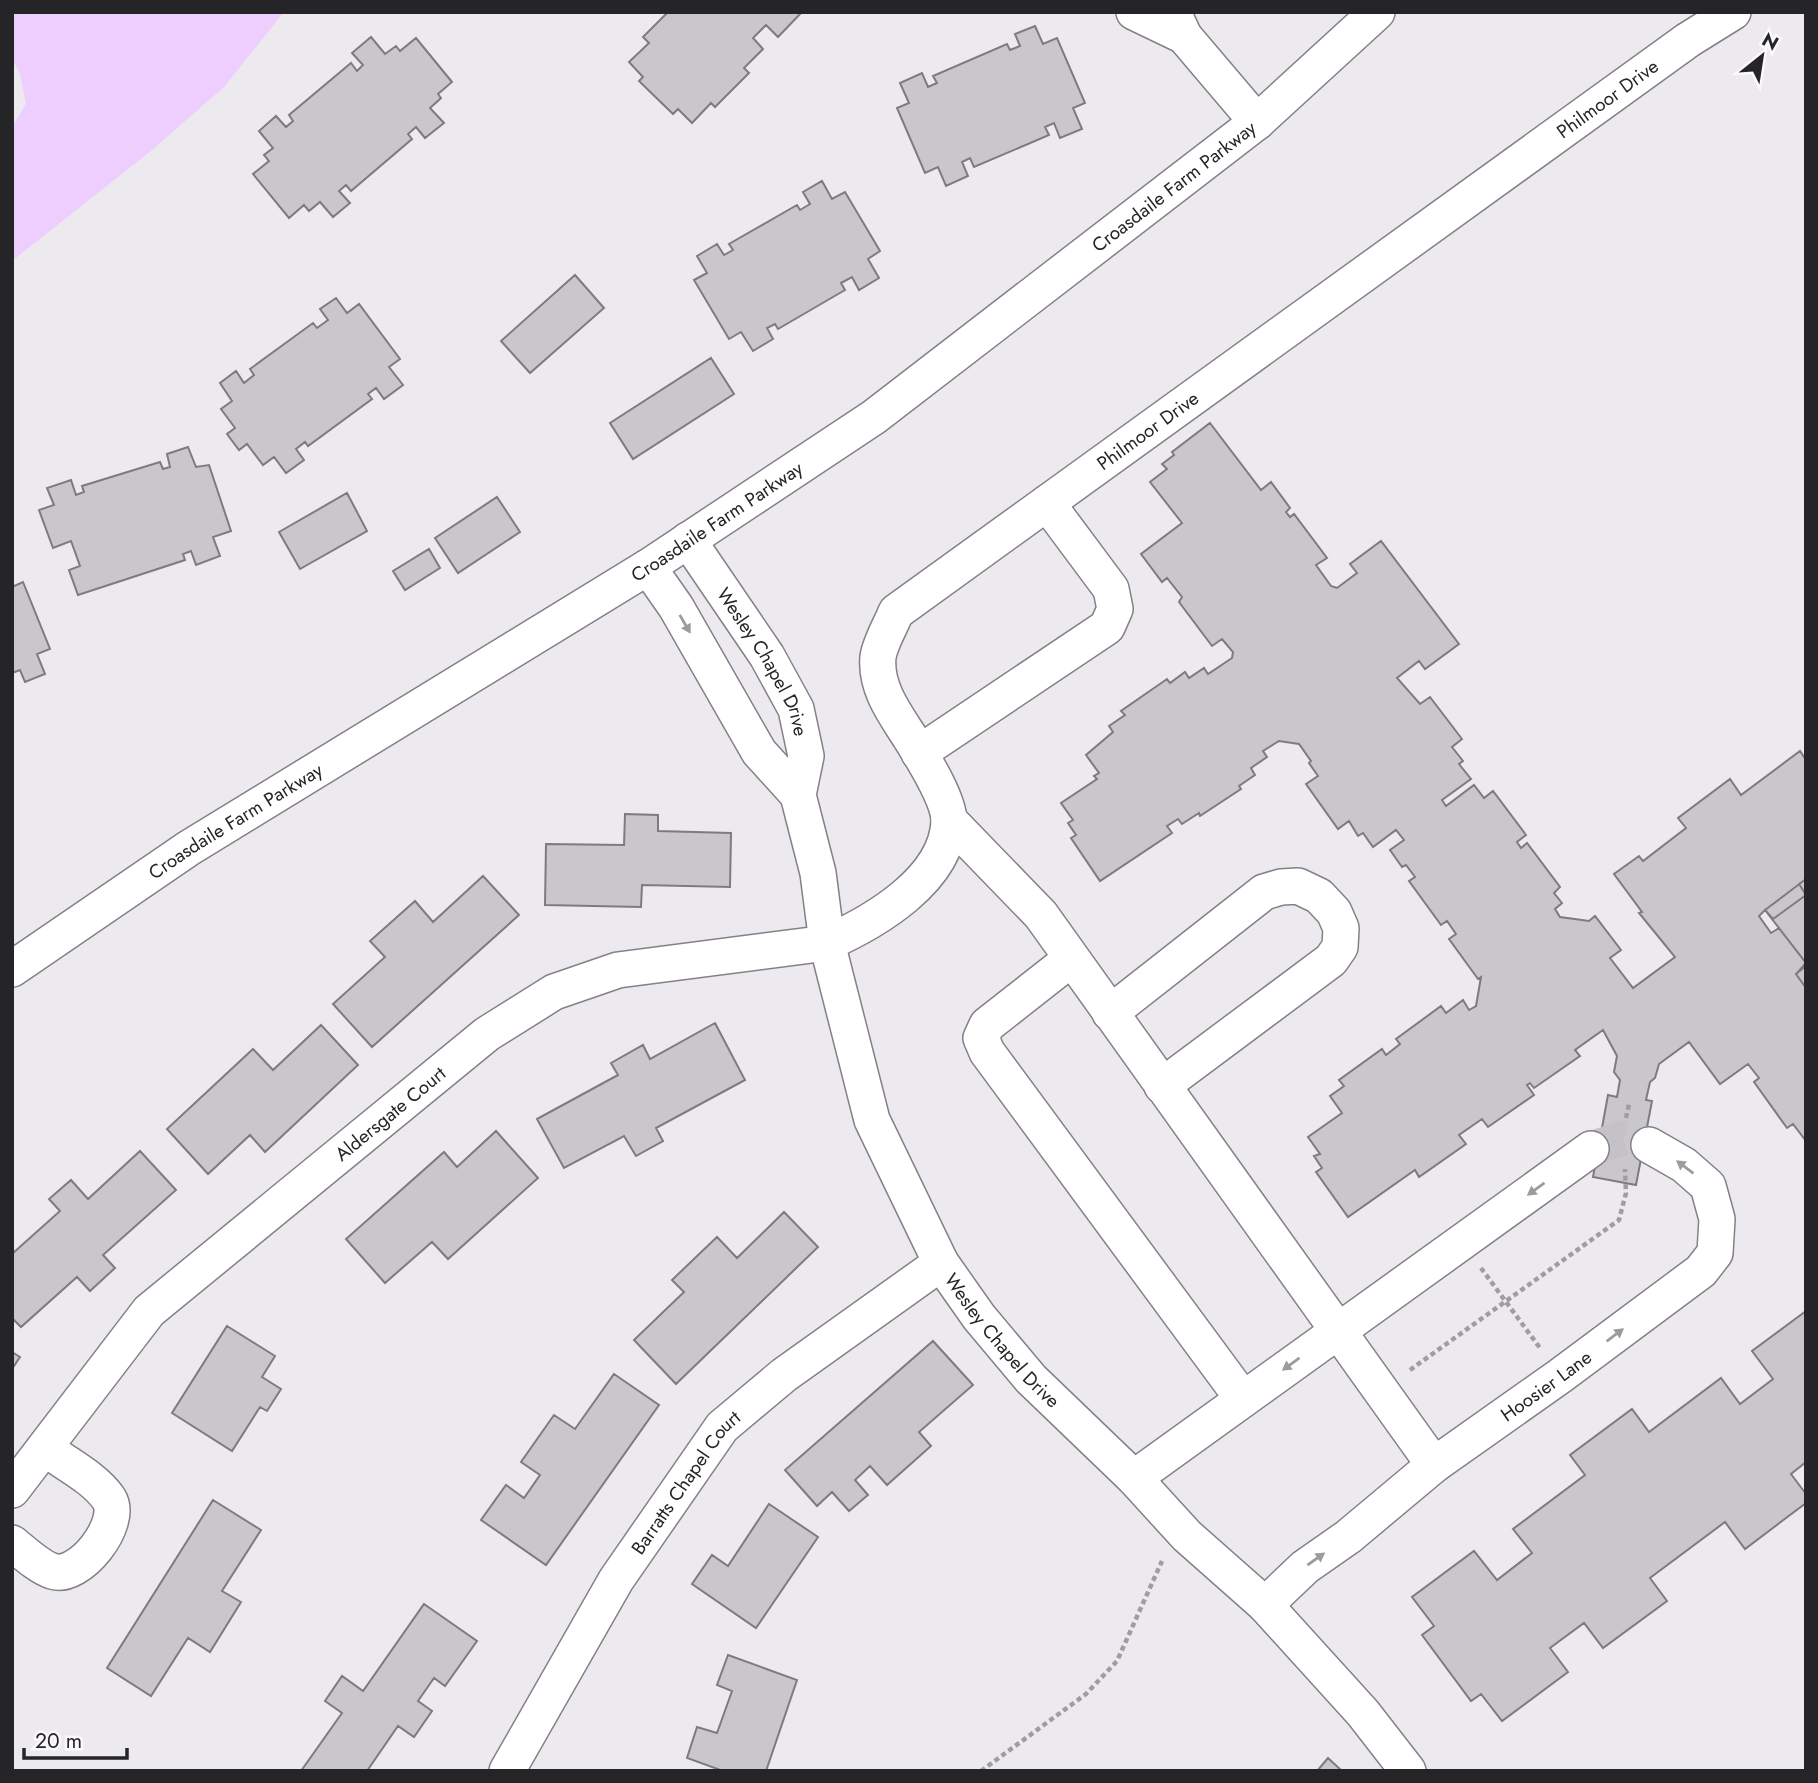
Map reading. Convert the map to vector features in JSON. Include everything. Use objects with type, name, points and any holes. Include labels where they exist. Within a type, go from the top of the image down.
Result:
[{"type":"street","points":[[1134,12],[1179,24],[1257,122]]},
{"type":"street","name":"Croasdaile Farm Parkway","points":[[12,970],[189,848],[648,567],[874,417],[1257,122],[1377,12]]},
{"type":"street","name":"Philmoor Drive","points":[[949,820],[938,788],[884,697],[878,656],[896,612],[1688,40],[1733,12]]},
{"type":"street","points":[[919,753],[1107,627],[1115,609],[1111,589],[1047,503]]},
{"type":"street","name":"Wesley Chapel Drive","points":[[688,540],[770,663],[796,709],[806,756],[798,794],[818,873],[827,943],[872,1120],[941,1263],[979,1317],[1031,1379],[1134,1478],[1187,1536],[1265,1605],[1363,1713],[1408,1771]]},
{"type":"street","name":"Wesley Chapel Drive","points":[[648,567],[676,607],[759,752],[798,794]]},
{"type":"street","points":[[724,691],[770,663]]},
{"type":"street","points":[[827,943],[853,932],[908,896],[937,859],[949,820],[1041,915],[1434,1465]]},
{"type":"street","points":[[1110,1013],[1265,892],[1298,886],[1319,897],[1334,912],[1341,928],[1340,947],[1331,960],[1162,1086]]},
{"type":"street","name":"Aldersgate Court","points":[[12,1490],[149,1311],[487,1034],[554,992],[618,970],[827,943]]},
{"type":"street","points":[[1071,959],[987,1025],[981,1038],[987,1052],[1243,1399]]},
{"type":"street","name":"Hoosier Lane","points":[[1265,1605],[1305,1567],[1348,1537],[1434,1465],[1560,1376],[1700,1271],[1715,1253],[1717,1219],[1707,1186],[1684,1165],[1633,1146]]},
{"type":"street","points":[[1134,1478],[1591,1149]]},
{"type":"street","name":"Barratts Chapel Court","points":[[507,1771],[616,1580],[722,1427],[784,1375],[941,1263]]},
{"type":"street","points":[[12,1542],[52,1572],[69,1571],[80,1565],[111,1525],[114,1512],[99,1489],[46,1449]]},
{"type":"path","points":[[1401,1377],[1619,1220],[1633,1146],[1629,1104]]},
{"type":"path","points":[[1463,1241],[1560,1376]]},
{"type":"path","points":[[981,1771],[1086,1694],[1117,1661],[1162,1561]]},
{"type":"shaded area","points":[[12,12],[284,12],[224,87],[152,150],[12,261],[12,127],[26,104],[19,70],[12,61]]},
{"type":"building","points":[[668,12],[802,12],[778,37],[766,25],[753,38],[763,49],[744,68],[749,73],[715,107],[711,103],[692,123],[678,109],[673,114],[639,81],[643,77],[629,62],[649,43],[643,37]]},
{"type":"building","points":[[1035,26],[1043,44],[1057,38],[1085,103],[1073,108],[1082,129],[1060,138],[1054,123],[1045,127],[1049,135],[974,167],[970,158],[962,162],[968,176],[946,186],[938,167],[925,173],[897,108],[909,103],[900,83],[922,73],[928,87],[937,83],[933,76],[1007,44],[1010,50],[1020,46],[1015,34]]},
{"type":"building","points":[[371,37],[385,54],[396,46],[400,51],[416,38],[452,82],[438,94],[441,98],[430,108],[444,123],[425,138],[416,127],[408,134],[412,139],[351,191],[346,185],[339,191],[350,203],[333,217],[320,202],[309,211],[304,205],[289,218],[253,174],[269,161],[264,155],[273,148],[259,131],[276,116],[286,127],[293,121],[289,115],[351,63],[357,71],[363,65],[352,53]]},
{"type":"building","points":[[822,181],[832,199],[845,192],[880,251],[868,259],[879,278],[859,290],[852,277],[841,283],[845,290],[778,329],[775,324],[767,328],[773,339],[753,351],[741,332],[729,339],[694,280],[707,273],[697,256],[717,244],[724,255],[733,250],[729,244],[797,205],[800,210],[810,204],[803,192]]},
{"type":"building","points":[[575,275],[604,308],[530,373],[501,341]]},
{"type":"building","points":[[336,298],[347,313],[359,304],[400,359],[389,367],[403,385],[384,399],[376,388],[368,394],[372,399],[308,446],[305,442],[296,449],[304,460],[286,473],[274,457],[263,465],[247,444],[239,450],[227,434],[235,428],[221,409],[232,401],[220,383],[236,371],[244,383],[254,375],[250,369],[313,323],[317,328],[328,320],[320,309]]},
{"type":"building","points":[[711,358],[734,394],[633,459],[610,423]]},
{"type":"building","points":[[1210,423],[1261,490],[1271,482],[1290,508],[1286,512],[1290,517],[1294,514],[1327,558],[1316,565],[1331,586],[1337,588],[1357,573],[1350,564],[1381,541],[1459,644],[1425,669],[1419,661],[1397,678],[1420,704],[1430,697],[1462,739],[1452,747],[1463,761],[1459,764],[1471,779],[1442,800],[1446,806],[1474,785],[1484,798],[1493,791],[1526,835],[1517,842],[1521,848],[1527,843],[1560,887],[1554,893],[1562,903],[1555,909],[1560,917],[1589,921],[1595,916],[1621,950],[1610,958],[1633,988],[1675,957],[1639,913],[1642,912],[1614,874],[1639,856],[1643,861],[1686,828],[1678,818],[1730,779],[1741,795],[1800,751],[1806,760],[1806,879],[1799,884],[1806,895],[1773,919],[1765,910],[1759,916],[1771,933],[1779,928],[1806,963],[1796,974],[1806,988],[1806,1141],[1793,1124],[1787,1128],[1754,1082],[1759,1078],[1748,1064],[1720,1084],[1689,1042],[1659,1064],[1655,1078],[1650,1082],[1646,1100],[1652,1101],[1636,1185],[1593,1177],[1608,1095],[1617,1097],[1620,1080],[1614,1072],[1617,1056],[1603,1030],[1575,1050],[1580,1056],[1534,1088],[1530,1083],[1527,1085],[1534,1095],[1488,1127],[1482,1119],[1459,1135],[1466,1144],[1419,1177],[1415,1170],[1348,1217],[1316,1172],[1322,1168],[1314,1156],[1320,1154],[1308,1137],[1342,1113],[1330,1096],[1344,1086],[1339,1080],[1382,1049],[1386,1055],[1400,1044],[1396,1039],[1441,1006],[1446,1013],[1463,1000],[1469,1010],[1476,1006],[1481,977],[1478,979],[1449,939],[1456,934],[1447,921],[1441,925],[1409,881],[1415,877],[1406,865],[1402,867],[1390,850],[1404,840],[1396,830],[1373,847],[1363,833],[1358,836],[1349,821],[1338,829],[1306,784],[1318,776],[1309,763],[1311,761],[1299,744],[1279,741],[1263,751],[1267,757],[1251,768],[1255,775],[1239,786],[1241,789],[1200,816],[1199,813],[1182,824],[1178,819],[1167,826],[1172,833],[1100,881],[1071,838],[1076,835],[1068,823],[1073,820],[1061,803],[1097,779],[1094,776],[1099,773],[1086,755],[1113,732],[1109,726],[1125,715],[1121,711],[1167,679],[1170,683],[1185,672],[1189,678],[1204,668],[1208,674],[1232,658],[1233,652],[1222,639],[1212,646],[1179,602],[1182,597],[1167,578],[1162,582],[1141,554],[1182,523],[1150,482],[1167,469],[1162,464],[1174,455],[1172,452]]},
{"type":"building","points":[[188,447],[196,467],[209,465],[231,531],[213,537],[220,556],[196,565],[191,551],[183,554],[185,560],[78,595],[69,570],[80,566],[71,541],[53,548],[39,510],[54,505],[47,488],[71,480],[76,495],[84,492],[82,486],[160,462],[163,469],[170,467],[167,454]]},
{"type":"building","points":[[347,493],[367,531],[300,569],[279,532]]},
{"type":"building","points":[[497,497],[520,532],[458,573],[435,538]]},
{"type":"building","points":[[429,549],[440,568],[405,590],[393,571]]},
{"type":"building","points":[[23,582],[50,649],[37,654],[45,674],[25,682],[20,670],[12,673],[12,587]]},
{"type":"building","points":[[625,814],[658,815],[658,831],[731,833],[730,887],[642,885],[641,907],[545,905],[546,844],[624,845]]},
{"type":"building","points":[[483,876],[519,915],[372,1047],[333,1004],[385,957],[370,941],[415,901],[433,922]]},
{"type":"building","points":[[1806,879],[1806,963],[1765,910]]},
{"type":"building","points":[[1806,966],[1806,988],[1796,974]]},
{"type":"building","points":[[715,1023],[745,1080],[656,1128],[663,1141],[636,1156],[624,1136],[564,1168],[537,1119],[618,1075],[611,1063],[643,1045],[650,1059]]},
{"type":"building","points":[[321,1025],[358,1065],[265,1152],[250,1135],[208,1174],[167,1129],[253,1049],[273,1070]]},
{"type":"building","points":[[496,1131],[538,1178],[448,1259],[432,1242],[385,1283],[346,1239],[444,1152],[457,1167]]},
{"type":"building","points":[[140,1151],[176,1190],[103,1255],[115,1268],[90,1291],[77,1277],[21,1327],[12,1318],[12,1254],[60,1211],[49,1199],[71,1180],[88,1199]]},
{"type":"building","points":[[784,1212],[818,1247],[676,1384],[634,1340],[684,1292],[672,1280],[717,1237],[737,1258]]},
{"type":"building","points":[[1806,1311],[1806,1462],[1791,1474],[1806,1494],[1806,1503],[1745,1549],[1725,1522],[1650,1578],[1667,1601],[1603,1648],[1584,1623],[1550,1648],[1568,1672],[1502,1721],[1481,1694],[1471,1701],[1422,1635],[1434,1626],[1412,1597],[1474,1551],[1497,1580],[1532,1553],[1513,1529],[1585,1475],[1570,1455],[1632,1409],[1649,1432],[1721,1378],[1740,1404],[1773,1379],[1752,1351]]},
{"type":"building","points":[[227,1326],[275,1356],[262,1377],[281,1389],[267,1411],[260,1407],[232,1451],[172,1413]]},
{"type":"building","points":[[933,1341],[973,1385],[919,1432],[931,1446],[887,1485],[870,1466],[855,1480],[868,1495],[849,1511],[832,1492],[817,1506],[785,1470]]},
{"type":"building","points":[[12,1352],[20,1357],[12,1369]]},
{"type":"building","points":[[614,1374],[659,1405],[546,1565],[481,1520],[506,1485],[524,1498],[540,1475],[521,1462],[554,1415],[575,1429]]},
{"type":"building","points":[[213,1500],[261,1530],[222,1591],[241,1602],[210,1652],[188,1638],[151,1696],[107,1668]]},
{"type":"building","points":[[769,1504],[818,1537],[756,1628],[692,1584],[712,1555],[728,1566]]},
{"type":"building","points":[[424,1604],[477,1641],[445,1686],[434,1678],[418,1701],[432,1711],[414,1737],[398,1726],[367,1771],[301,1771],[342,1713],[325,1701],[342,1676],[363,1691]]},
{"type":"building","points":[[728,1655],[797,1680],[766,1771],[723,1771],[687,1758],[697,1727],[717,1733],[732,1691],[717,1685]]},
{"type":"building","points":[[1328,1758],[1342,1771],[1317,1771]]},
{"type":"tunnel","points":[[1591,1149],[1623,1138],[1649,1145]]}]
